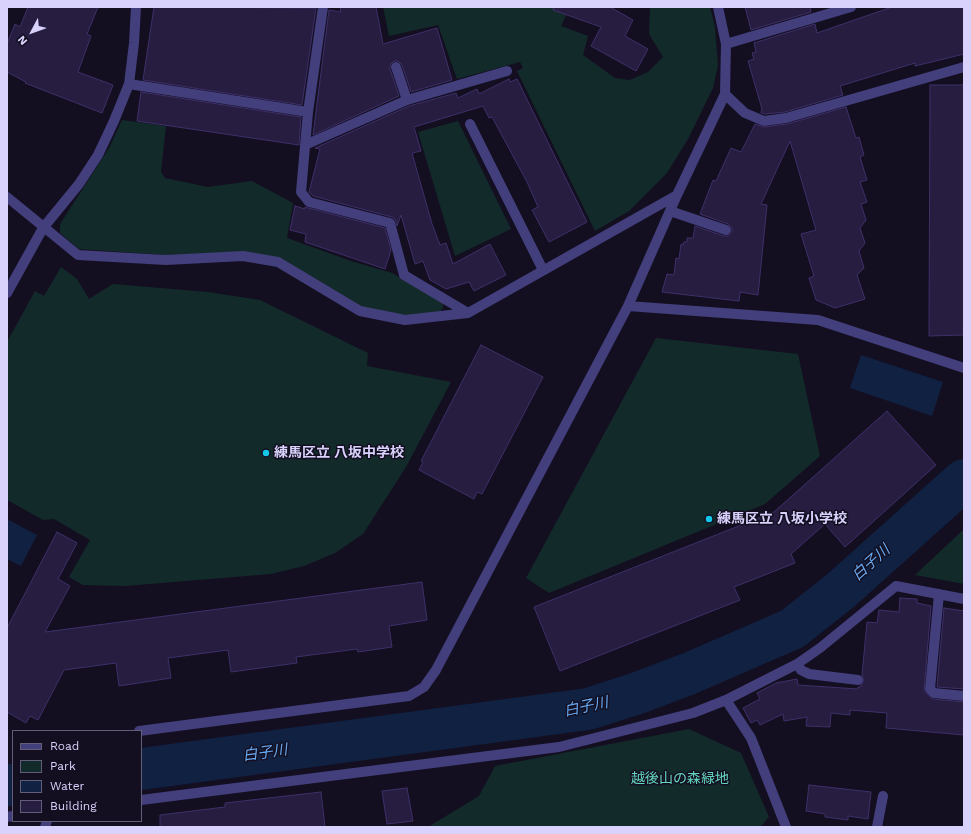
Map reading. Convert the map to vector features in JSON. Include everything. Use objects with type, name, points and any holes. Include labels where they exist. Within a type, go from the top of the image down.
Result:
[{"type":"street","points":[[7,293],[42,228],[79,184],[98,156],[129,84],[134,43],[136,7]]},
{"type":"street","points":[[323,7],[308,112],[301,192],[309,202],[390,223],[404,275],[468,313]]},
{"type":"street","points":[[142,730],[409,696],[424,687],[436,670],[628,306],[677,195],[725,94],[726,44],[718,7]]},
{"type":"street","points":[[726,44],[851,7]]},
{"type":"street","points":[[396,67],[407,100]]},
{"type":"street","points":[[725,94],[745,113],[764,121],[786,118],[964,67]]},
{"type":"street","points":[[305,144],[407,100],[507,71]]},
{"type":"street","points":[[129,84],[308,112]]},
{"type":"street","points":[[470,124],[543,270]]},
{"type":"street","points":[[7,198],[42,228],[78,255],[166,260],[243,256],[278,262],[360,311],[405,320],[468,313],[677,195]]},
{"type":"street","points":[[670,211],[726,230]]},
{"type":"street","points":[[628,306],[818,320],[964,368]]},
{"type":"street","points":[[142,800],[559,747],[693,713],[726,700],[797,664],[820,648],[896,586],[964,599]]},
{"type":"street","points":[[939,594],[930,689],[934,693],[964,696]]},
{"type":"street","points":[[797,664],[801,670],[810,674],[858,680]]},
{"type":"street","points":[[726,700],[751,738],[786,827]]},
{"type":"street","points":[[877,827],[883,796]]},
{"type":"green space","points":[[383,7],[570,7],[561,26],[588,36],[583,55],[615,78],[630,80],[648,72],[663,57],[649,34],[650,7],[710,7],[715,27],[718,65],[713,88],[688,139],[667,173],[629,211],[595,231],[517,71],[523,68],[520,62],[457,79],[438,25],[389,36]]},
{"type":"green space","points":[[122,120],[166,126],[161,172],[165,178],[208,187],[252,181],[293,203],[287,238],[351,261],[392,273],[443,302],[441,311],[407,316],[362,308],[279,258],[165,255],[79,249],[60,233],[60,224],[109,148]]},
{"type":"green space","points":[[458,121],[511,229],[455,256],[418,132]]},
{"type":"green space","points":[[61,267],[77,279],[89,299],[113,284],[208,292],[260,300],[368,353],[367,366],[451,382],[406,467],[363,534],[335,553],[304,566],[271,574],[125,586],[83,585],[69,577],[90,540],[54,519],[43,520],[7,500],[7,342],[35,291],[44,296]]},
{"type":"green space","points":[[656,338],[798,354],[820,456],[765,504],[549,593],[526,578]]},
{"type":"green space","points":[[964,529],[964,584],[915,575]]},
{"type":"green space","name":"越後山の森緑地","points":[[689,729],[741,753],[769,817],[760,827],[428,827],[479,796],[495,766]]},
{"type":"water","points":[[861,355],[943,382],[932,416],[850,388]]},
{"type":"water","points":[[7,519],[37,535],[21,566],[7,559]]},
{"type":"building","points":[[28,7],[98,7],[87,34],[91,36],[78,72],[113,85],[102,113],[25,83],[26,82],[7,72],[7,44],[15,24],[20,27]]},
{"type":"building","points":[[154,7],[316,8],[302,105],[143,80]]},
{"type":"building","points":[[340,7],[376,7],[383,44],[437,28],[452,80],[411,92],[402,65],[398,61],[394,61],[390,65],[390,69],[399,96],[313,135],[329,10],[341,12]]},
{"type":"building","points":[[554,7],[610,7],[633,20],[625,36],[648,49],[636,71],[591,46],[601,27],[553,10]]},
{"type":"building","points":[[745,7],[810,7],[811,12],[751,30]]},
{"type":"building","points":[[892,7],[964,7],[964,54],[915,66],[915,63],[840,86],[843,95],[785,112],[761,113],[762,109],[748,61],[754,59],[752,53],[756,52],[754,43],[815,24],[817,33]]},
{"type":"building","points":[[509,79],[510,82],[517,79],[587,222],[549,242],[532,210],[538,207],[527,182],[492,117],[489,118],[483,106],[414,127],[421,151],[412,153],[432,224],[440,245],[446,243],[453,264],[490,244],[506,275],[474,291],[469,282],[446,289],[430,280],[423,261],[415,264],[401,215],[397,226],[395,219],[392,217],[313,196],[309,192],[320,149],[315,148],[409,106],[456,93],[458,98],[477,89],[479,94]]},
{"type":"building","points":[[930,85],[964,85],[964,335],[929,336]]},
{"type":"building","points":[[141,92],[301,117],[299,145],[137,121]]},
{"type":"building","points":[[846,107],[856,138],[859,137],[864,155],[860,157],[867,180],[860,182],[867,202],[861,204],[866,220],[860,228],[865,243],[859,251],[864,268],[857,275],[865,299],[835,308],[816,300],[809,278],[814,276],[801,234],[816,230],[790,141],[761,204],[767,205],[758,295],[740,292],[739,301],[662,292],[667,274],[674,275],[676,258],[679,259],[681,244],[683,245],[684,242],[687,242],[687,238],[693,238],[695,226],[724,236],[728,236],[732,232],[732,228],[728,224],[700,214],[713,180],[716,181],[731,148],[741,152],[755,124],[764,127],[787,124]]},
{"type":"building","points":[[295,206],[305,209],[305,207],[385,228],[391,250],[385,269],[305,242],[306,234],[290,230]]},
{"type":"building","points":[[481,345],[543,377],[482,494],[477,492],[474,499],[419,470],[423,462],[421,461]]},
{"type":"building","points":[[887,411],[936,465],[845,547],[825,524],[791,554],[795,563],[734,587],[740,600],[560,671],[534,607],[774,512]]},
{"type":"building","points":[[57,532],[77,543],[58,579],[70,586],[45,632],[422,582],[427,620],[389,626],[392,647],[358,652],[357,649],[296,657],[297,663],[231,672],[228,650],[168,658],[171,678],[119,686],[116,663],[64,670],[38,720],[30,716],[26,723],[7,712],[7,628]]},
{"type":"building","points":[[900,598],[917,599],[917,603],[931,606],[924,691],[933,699],[964,702],[964,735],[886,728],[887,713],[850,710],[850,715],[831,713],[830,727],[806,726],[807,717],[784,721],[783,714],[760,725],[757,720],[751,723],[743,708],[760,699],[757,693],[776,683],[797,679],[798,685],[858,689],[864,680],[862,675],[867,622],[877,623],[879,610],[899,612]]},
{"type":"building","points":[[944,608],[964,611],[964,689],[937,687]]},
{"type":"building","points":[[809,785],[871,792],[868,819],[848,816],[848,820],[825,817],[825,814],[806,811]]},
{"type":"building","points":[[407,788],[413,821],[387,824],[382,791]]},
{"type":"building","points":[[321,792],[325,827],[160,827],[160,815],[225,807],[225,803]]},
{"type":"waterway","name":"白子川","points":[[142,769],[588,709],[638,693],[688,674],[792,629],[840,591],[964,480]]},
{"type":"waterway","name":"白子川","points":[[7,785],[12,785]]},
{"type":"place","name":"練馬区立 八坂中学校","points":[[266,453]]},
{"type":"place","name":"練馬区立 八坂小学校","points":[[709,519]]}]
